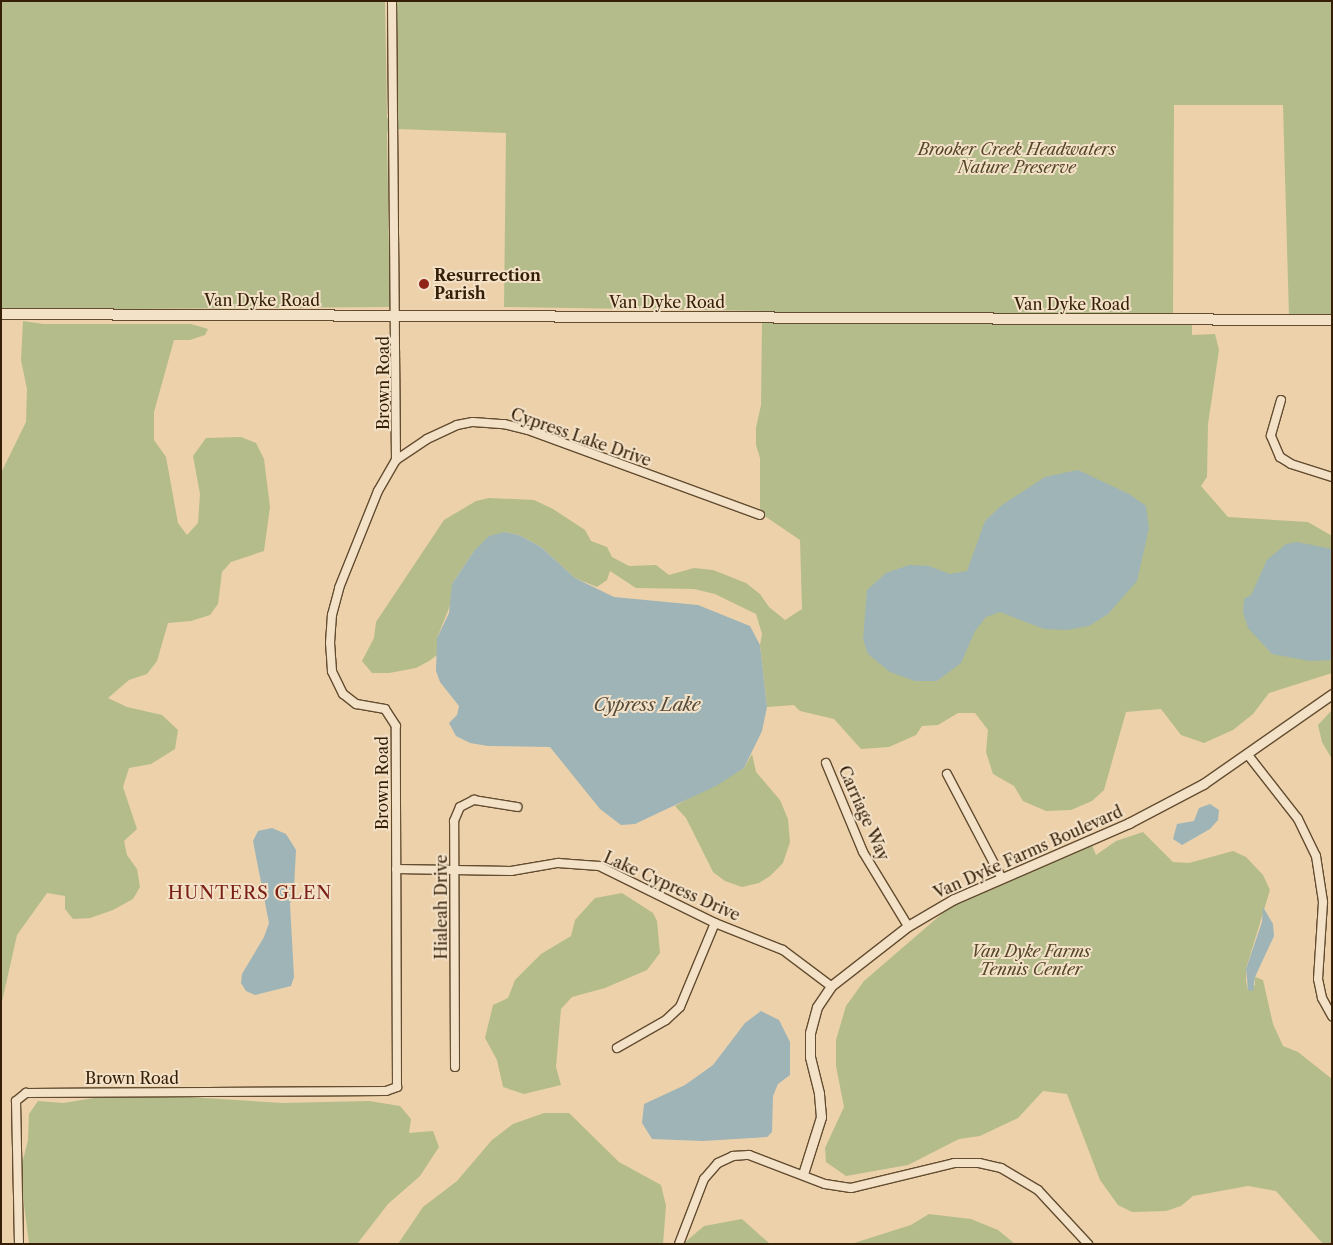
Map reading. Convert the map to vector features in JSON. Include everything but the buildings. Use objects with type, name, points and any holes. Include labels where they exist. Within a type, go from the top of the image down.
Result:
[{"type":"main road","name":"Van Dyke Road","points":[[1,314],[1332,320]]},
{"type":"street","name":"Brown Road","points":[[19,1244],[16,1101],[26,1092],[386,1091],[397,1087],[396,726],[385,709],[356,704],[342,694],[332,671],[330,643],[332,615],[339,588],[378,491],[396,460],[392,1]]},
{"type":"street","points":[[1281,400],[1271,436],[1280,457],[1290,464],[1332,477]]},
{"type":"street","name":"Cypress Lake Drive","points":[[396,460],[427,439],[457,425],[504,424],[528,430],[760,515]]},
{"type":"street","name":"Van Dyke Farms Boulevard","points":[[803,1174],[821,1117],[819,1093],[810,1057],[810,1032],[817,1007],[831,986],[908,926],[1001,877],[1129,823],[1203,784],[1248,755],[1332,694]]},
{"type":"street","points":[[1248,755],[1298,819],[1316,856],[1324,902],[1318,979],[1322,998],[1332,1016]]},
{"type":"street","name":"Carriage Way","points":[[826,763],[863,852],[908,926]]},
{"type":"street","points":[[947,774],[1001,877]]},
{"type":"street","name":"Hialeah Drive","points":[[455,1067],[454,820],[460,807],[474,800],[517,807]]},
{"type":"street","name":"Lake Cypress Drive","points":[[396,869],[511,871],[558,863],[599,866],[715,923],[783,950],[831,986]]},
{"type":"street","points":[[617,1048],[666,1020],[680,1007],[715,923]]},
{"type":"street","points":[[679,1244],[704,1179],[718,1163],[733,1156],[749,1155],[826,1184],[851,1188],[954,1163],[978,1163],[1001,1168],[1038,1190],[1088,1244]]},
{"type":"green space","points":[[1,1],[385,1],[387,118],[390,118],[387,135],[390,307],[1,310]]},
{"type":"green space","name":"Brooker Creek Headwaters Nature Preserve","points":[[397,1],[1332,1],[1332,316],[1289,317],[1283,105],[1174,105],[1173,316],[765,314],[765,311],[504,307],[506,133],[398,129]]},
{"type":"green space","points":[[23,321],[43,324],[191,324],[208,329],[205,335],[190,340],[174,340],[154,412],[154,440],[166,457],[178,523],[187,535],[198,523],[200,494],[193,456],[206,438],[241,437],[256,443],[264,459],[270,507],[264,551],[231,562],[222,572],[218,604],[210,615],[191,621],[168,623],[157,661],[147,674],[129,680],[108,698],[127,707],[162,715],[178,730],[175,749],[151,764],[129,768],[123,787],[137,829],[124,841],[127,855],[137,869],[140,887],[133,899],[113,910],[90,918],[73,919],[65,909],[65,896],[47,893],[17,935],[1,1006],[1,473],[26,422],[27,389],[21,360]]},
{"type":"green space","points":[[762,321],[1192,324],[1192,335],[1215,334],[1219,350],[1208,424],[1207,477],[1201,486],[1228,517],[1308,522],[1332,536],[1332,673],[1269,693],[1253,714],[1233,730],[1204,743],[1181,735],[1161,709],[1126,712],[1104,790],[1092,801],[1071,810],[1046,811],[1023,801],[1014,786],[993,774],[986,752],[988,730],[975,713],[958,713],[938,725],[922,726],[916,735],[889,747],[861,749],[834,719],[800,711],[794,705],[767,707],[760,645],[762,634],[756,614],[715,594],[694,589],[636,588],[610,571],[607,580],[597,587],[575,578],[541,547],[519,535],[504,532],[474,551],[452,584],[453,598],[437,638],[437,655],[416,668],[389,673],[372,673],[362,661],[374,638],[376,622],[444,520],[476,501],[489,498],[534,500],[553,509],[585,530],[591,541],[607,547],[612,557],[629,566],[656,565],[669,575],[694,568],[713,570],[746,583],[760,594],[769,607],[785,620],[802,609],[800,540],[760,513],[760,458],[756,445],[756,428],[761,405]]},
{"type":"green space","points":[[1332,710],[1332,759],[1322,742],[1318,725]]},
{"type":"green space","points":[[752,754],[756,772],[780,800],[788,819],[790,842],[783,863],[770,876],[759,883],[742,887],[725,881],[713,872],[686,818],[675,806],[744,768]]},
{"type":"green space","name":"Van Dyke Farms Tennis Center","points":[[1143,832],[1173,862],[1189,863],[1233,851],[1246,857],[1263,875],[1270,890],[1246,969],[1246,981],[1248,990],[1255,985],[1255,977],[1263,980],[1273,1024],[1283,1046],[1298,1052],[1332,1079],[1332,1244],[1323,1244],[1276,1191],[1248,1186],[1193,1196],[1181,1206],[1166,1211],[1132,1212],[1118,1205],[1100,1180],[1067,1094],[1043,1091],[1018,1118],[980,1136],[959,1139],[908,1165],[846,1176],[826,1162],[825,1148],[844,1107],[836,1066],[836,1040],[846,1006],[864,981],[959,899],[1091,843],[1096,855],[1116,841]]},
{"type":"green space","points":[[622,893],[653,913],[657,921],[660,953],[647,970],[605,988],[572,997],[561,1009],[556,1067],[561,1085],[524,1094],[503,1087],[497,1060],[485,1038],[493,1005],[508,998],[515,980],[541,954],[571,936],[575,920],[595,898]]},
{"type":"green space","points":[[174,1096],[282,1103],[369,1101],[400,1106],[411,1119],[409,1133],[433,1131],[439,1147],[420,1176],[388,1204],[357,1244],[29,1244],[20,1172],[28,1140],[29,1114],[38,1101],[63,1103],[94,1098]]},
{"type":"green space","points":[[544,1113],[569,1113],[619,1162],[661,1185],[666,1206],[663,1244],[398,1244],[423,1207],[457,1181],[492,1140],[513,1124]]},
{"type":"green space","points":[[929,1214],[971,1219],[998,1230],[1015,1244],[851,1244],[911,1225]]},
{"type":"green space","points":[[742,1219],[770,1244],[683,1244],[704,1226]]},
{"type":"water","points":[[1078,470],[1129,494],[1146,506],[1149,528],[1137,581],[1108,614],[1089,626],[1067,630],[1044,629],[1000,612],[986,617],[975,631],[961,663],[937,681],[915,681],[890,672],[868,654],[863,639],[867,590],[886,573],[909,565],[929,566],[950,574],[967,571],[985,521],[1002,505],[1045,477]]},
{"type":"water","name":"Cypress Lake","points":[[504,532],[519,535],[541,547],[575,578],[614,597],[698,605],[750,626],[760,645],[767,707],[762,731],[744,768],[716,786],[635,824],[621,825],[600,809],[550,747],[488,746],[470,743],[456,736],[449,723],[457,715],[459,706],[440,682],[436,671],[437,638],[449,613],[452,584],[474,551],[489,536]]},
{"type":"water","points":[[1297,542],[1332,549],[1332,660],[1310,661],[1272,654],[1248,628],[1243,612],[1244,599],[1251,595],[1267,560],[1286,544]]},
{"type":"water","points":[[1210,804],[1219,810],[1218,820],[1210,829],[1182,845],[1173,839],[1177,824],[1194,821],[1199,808]]},
{"type":"water","points":[[272,828],[286,834],[296,850],[294,888],[290,904],[294,977],[291,986],[255,995],[246,991],[241,983],[242,974],[264,937],[269,923],[253,841],[258,831]]},
{"type":"water","points":[[1263,907],[1273,924],[1274,936],[1255,977],[1253,991],[1248,990],[1246,969],[1262,922]]},
{"type":"water","points":[[761,1011],[779,1020],[790,1042],[790,1075],[778,1084],[773,1096],[772,1132],[767,1137],[703,1141],[652,1139],[642,1123],[644,1104],[685,1085],[713,1065],[745,1023]]},
{"type":"place","name":"Resurrection Parish","points":[[424,284]]},
{"type":"district","name":"HUNTERS GLEN","points":[[250,893]]}]
